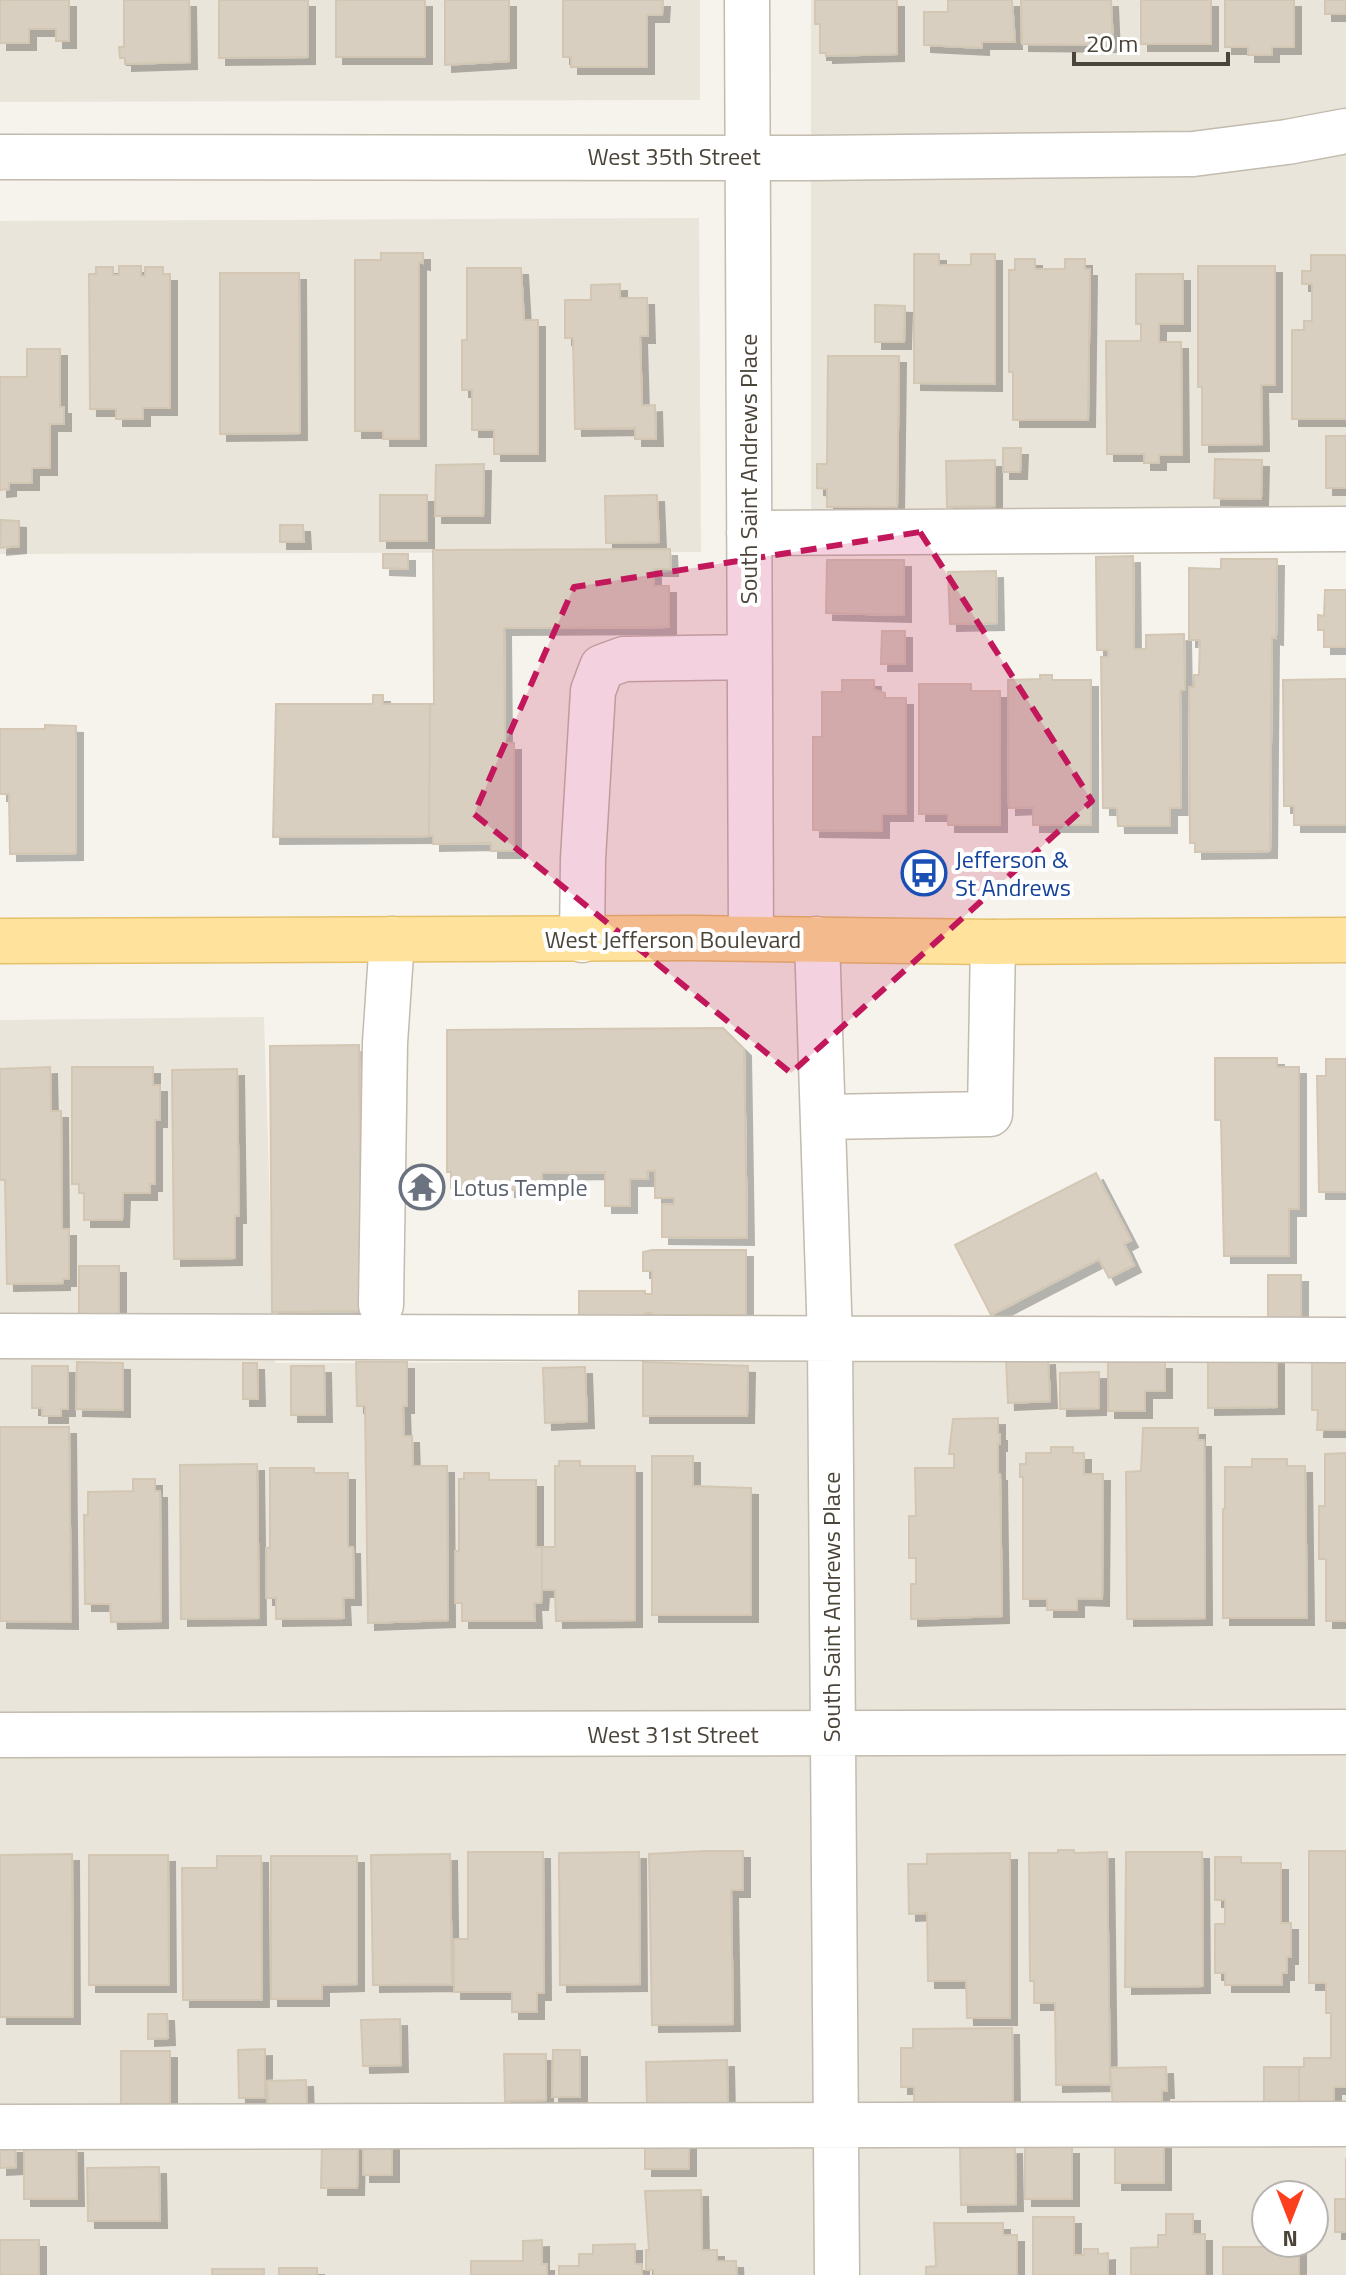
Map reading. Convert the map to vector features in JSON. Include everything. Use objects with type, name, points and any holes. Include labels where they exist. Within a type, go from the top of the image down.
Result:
[{"type":"main road","name":"West Jefferson Boulevard","points":[[0,941],[751,938],[993,942],[1346,940]]},
{"type":"street","name":"South Saint Andrews Place","points":[[747,0],[751,938]]},
{"type":"street","name":"West 35th Street","points":[[0,157],[811,158],[1193,154],[1346,131]]},
{"type":"street","points":[[749,533],[1346,529]]},
{"type":"street","points":[[582,940],[583,859],[593,691],[602,667],[624,659],[749,657]]},
{"type":"street","points":[[381,1305],[385,1043],[392,939]]},
{"type":"street","name":"South Saint Andrews Place","points":[[817,939],[830,1340],[837,2275]]},
{"type":"street","points":[[824,1117],[990,1114],[993,942]]},
{"type":"street","points":[[0,1336],[1346,1340]]},
{"type":"street","name":"West 31st Street","points":[[0,1735],[1346,1732]]},
{"type":"street","points":[[0,2127],[1346,2124]]},
{"type":"highlighted area","points":[[920,532],[1092,801],[791,1073],[474,814],[574,587]]},
{"type":"shaded area","points":[[0,0],[700,0],[700,100],[0,102]]},
{"type":"shaded area","points":[[811,0],[1346,0],[1346,509],[811,516]]},
{"type":"shaded area","points":[[699,218],[701,552],[0,554],[0,221]]},
{"type":"shaded area","points":[[264,1017],[275,1363],[1346,1360],[1346,2275],[0,2275],[0,1020]]},
{"type":"building","points":[[0,0],[69,0],[69,41],[56,41],[56,29],[29,29],[29,43],[0,43]]},
{"type":"building","points":[[124,0],[189,0],[190,62],[125,64],[125,58],[120,58],[119,47],[124,47]]},
{"type":"building","points":[[219,0],[308,0],[308,57],[219,58]]},
{"type":"building","points":[[336,0],[425,0],[425,57],[336,57]]},
{"type":"building","points":[[445,0],[509,0],[509,61],[445,65]]},
{"type":"building","points":[[563,0],[663,0],[662,15],[647,15],[647,67],[571,67],[571,57],[563,57]]},
{"type":"building","points":[[815,0],[897,0],[897,54],[826,56],[826,53],[820,53],[820,24],[815,24]]},
{"type":"building","points":[[948,0],[1012,0],[1015,42],[982,42],[982,48],[924,45],[924,12],[948,12]]},
{"type":"building","points":[[1021,0],[1111,0],[1113,45],[1022,44]]},
{"type":"building","points":[[1141,0],[1211,0],[1211,44],[1141,44]]},
{"type":"building","points":[[1225,0],[1294,0],[1294,47],[1272,47],[1272,55],[1248,55],[1248,47],[1225,47]]},
{"type":"building","points":[[1325,0],[1346,0],[1346,14],[1325,14]]},
{"type":"building","points":[[381,253],[423,253],[423,263],[419,262],[419,439],[383,439],[383,431],[355,431],[355,260],[381,260]]},
{"type":"building","points":[[914,254],[939,254],[939,265],[971,265],[971,254],[995,254],[995,384],[914,383]]},
{"type":"building","points":[[1311,255],[1346,255],[1346,419],[1292,419],[1292,330],[1304,330],[1304,321],[1312,321],[1312,284],[1302,284],[1302,271],[1311,271]]},
{"type":"building","points":[[1015,259],[1035,259],[1035,269],[1065,269],[1065,259],[1085,259],[1085,269],[1090,269],[1088,420],[1013,420],[1013,372],[1009,372],[1009,270],[1015,270]]},
{"type":"building","points":[[119,266],[141,266],[141,276],[145,276],[145,267],[163,267],[163,274],[170,274],[170,408],[143,408],[143,419],[116,419],[116,409],[90,409],[89,274],[96,274],[96,267],[113,267],[113,275],[119,275]]},
{"type":"building","points":[[1198,266],[1275,266],[1275,385],[1261,385],[1262,444],[1202,445],[1202,387],[1198,387]]},
{"type":"building","points":[[467,268],[521,268],[524,320],[538,320],[538,454],[494,454],[494,430],[472,430],[472,390],[462,390],[462,340],[467,340]]},
{"type":"building","points":[[220,273],[299,273],[300,433],[220,434]]},
{"type":"building","points":[[1136,274],[1183,274],[1183,324],[1159,324],[1159,342],[1181,342],[1182,455],[1159,455],[1159,463],[1144,463],[1144,454],[1107,454],[1106,341],[1141,341],[1141,324],[1136,324]]},
{"type":"building","points":[[620,284],[620,298],[647,298],[648,336],[640,336],[642,406],[655,405],[656,439],[635,439],[635,428],[575,429],[573,338],[565,338],[565,300],[591,300],[591,285]]},
{"type":"building","points":[[875,305],[905,306],[904,342],[875,342]]},
{"type":"building","points":[[27,349],[60,349],[60,407],[64,407],[64,424],[50,424],[50,468],[32,468],[32,483],[9,483],[9,489],[0,490],[0,377],[27,377]]},
{"type":"building","points":[[828,356],[899,356],[897,507],[827,507],[827,489],[817,488],[817,464],[827,464]]},
{"type":"building","points":[[1326,436],[1346,436],[1346,488],[1326,488]]},
{"type":"building","points":[[1003,448],[1021,448],[1020,472],[1003,472]]},
{"type":"building","points":[[1215,459],[1262,460],[1261,499],[1214,498]]},
{"type":"building","points":[[995,460],[995,506],[947,507],[946,461]]},
{"type":"building","points":[[484,464],[483,516],[435,516],[436,465]]},
{"type":"building","points":[[380,495],[427,495],[427,541],[380,541]]},
{"type":"building","points":[[657,495],[659,542],[606,543],[605,496]]},
{"type":"building","points":[[1,520],[19,521],[19,546],[0,548]]},
{"type":"building","points":[[280,525],[303,525],[304,542],[280,542]]},
{"type":"building","points":[[670,549],[671,569],[654,569],[654,586],[669,586],[669,627],[504,628],[505,743],[514,743],[514,851],[491,851],[491,843],[433,844],[433,836],[429,836],[430,704],[434,704],[433,550]]},
{"type":"building","points":[[383,554],[408,554],[408,569],[383,568]]},
{"type":"building","points":[[1133,556],[1134,649],[1146,649],[1146,635],[1184,634],[1185,690],[1180,690],[1181,808],[1170,808],[1170,826],[1118,826],[1117,808],[1103,808],[1101,657],[1108,657],[1108,650],[1097,650],[1096,557]]},
{"type":"building","points":[[1221,559],[1277,559],[1276,638],[1272,637],[1270,851],[1195,852],[1195,843],[1190,843],[1189,687],[1194,687],[1194,675],[1199,675],[1200,640],[1189,640],[1189,568],[1221,569]]},
{"type":"building","points":[[827,560],[904,560],[904,615],[826,613]]},
{"type":"building","points":[[996,571],[997,623],[950,624],[948,572]]},
{"type":"building","points":[[1325,590],[1346,590],[1346,647],[1324,647],[1324,630],[1318,630],[1318,615],[1324,616]]},
{"type":"building","points":[[882,631],[905,631],[905,664],[881,664]]},
{"type":"building","points":[[1040,675],[1052,675],[1052,680],[1091,680],[1091,825],[1033,825],[1033,807],[1009,808],[1008,680],[1040,679]]},
{"type":"building","points":[[1346,679],[1346,825],[1294,825],[1294,806],[1284,806],[1283,680]]},
{"type":"building","points":[[842,680],[874,680],[874,690],[885,693],[885,698],[906,698],[906,814],[882,814],[882,831],[813,830],[813,737],[822,737],[822,692],[842,692]]},
{"type":"building","points":[[919,684],[971,684],[971,691],[1000,691],[1000,825],[948,825],[948,814],[919,814]]},
{"type":"building","points":[[373,695],[383,695],[383,704],[430,704],[429,836],[273,837],[276,704],[373,704]]},
{"type":"building","points":[[45,725],[76,726],[76,853],[10,854],[9,794],[0,794],[0,729],[45,729]]},
{"type":"building","points":[[723,1028],[744,1049],[747,1238],[662,1237],[662,1204],[674,1205],[674,1198],[655,1198],[655,1171],[647,1171],[648,1179],[630,1179],[630,1206],[605,1206],[605,1172],[542,1173],[542,1190],[508,1190],[508,1182],[481,1182],[482,1187],[451,1188],[451,1172],[447,1172],[447,1030]]},
{"type":"building","points":[[359,1045],[361,1311],[272,1312],[270,1046]]},
{"type":"building","points":[[1215,1058],[1277,1058],[1277,1067],[1299,1067],[1299,1209],[1289,1209],[1289,1256],[1224,1256],[1221,1120],[1215,1120]]},
{"type":"building","points":[[1326,1059],[1346,1059],[1346,1192],[1319,1192],[1317,1076],[1326,1076]]},
{"type":"building","points":[[50,1067],[51,1111],[61,1111],[62,1229],[69,1229],[69,1279],[63,1279],[63,1283],[7,1284],[5,1180],[0,1180],[0,1069]]},
{"type":"building","points":[[72,1067],[153,1067],[153,1085],[160,1085],[160,1120],[155,1120],[155,1184],[150,1184],[150,1193],[123,1193],[122,1220],[84,1220],[84,1193],[79,1193],[79,1184],[72,1184]]},
{"type":"building","points":[[237,1069],[239,1216],[235,1216],[235,1258],[174,1259],[172,1070]]},
{"type":"building","points":[[1096,1173],[1131,1240],[1124,1244],[1134,1265],[1109,1278],[1099,1259],[991,1315],[955,1245]]},
{"type":"building","points":[[746,1250],[746,1315],[645,1313],[645,1327],[579,1327],[579,1291],[645,1291],[645,1294],[652,1294],[652,1271],[643,1271],[643,1252]]},
{"type":"building","points":[[79,1266],[119,1266],[119,1317],[79,1317]]},
{"type":"building","points":[[1268,1275],[1301,1275],[1301,1321],[1268,1321]]},
{"type":"building","points":[[1208,1356],[1277,1356],[1277,1407],[1208,1408]]},
{"type":"building","points":[[1048,1358],[1050,1401],[1008,1403],[1006,1360]]},
{"type":"building","points":[[1312,1359],[1346,1359],[1346,1430],[1317,1430],[1318,1410],[1312,1410]]},
{"type":"building","points":[[77,1362],[123,1363],[123,1410],[76,1409]]},
{"type":"building","points":[[356,1362],[407,1362],[404,1436],[412,1436],[413,1466],[447,1466],[448,1620],[368,1623],[365,1406],[357,1406]]},
{"type":"building","points":[[643,1362],[748,1366],[747,1416],[643,1416]]},
{"type":"building","points":[[1108,1362],[1165,1362],[1165,1391],[1145,1391],[1145,1411],[1108,1411]]},
{"type":"building","points":[[243,1363],[257,1363],[258,1399],[243,1399]]},
{"type":"building","points":[[32,1366],[68,1366],[68,1409],[61,1409],[61,1416],[42,1416],[42,1408],[32,1408]]},
{"type":"building","points":[[291,1366],[324,1366],[325,1415],[291,1415]]},
{"type":"building","points":[[585,1367],[587,1421],[545,1423],[543,1368]]},
{"type":"building","points":[[1099,1372],[1099,1408],[1060,1409],[1060,1373]]},
{"type":"building","points":[[998,1418],[1002,1616],[911,1619],[911,1584],[916,1584],[916,1558],[909,1558],[909,1516],[916,1516],[915,1468],[954,1468],[954,1454],[949,1454],[953,1419]]},
{"type":"building","points":[[0,1427],[69,1427],[71,1622],[0,1621]]},
{"type":"building","points":[[1143,1428],[1198,1428],[1198,1440],[1204,1440],[1205,1618],[1127,1619],[1126,1472],[1141,1471]]},
{"type":"building","points":[[1051,1447],[1073,1447],[1073,1453],[1084,1453],[1084,1474],[1103,1474],[1102,1599],[1077,1598],[1077,1610],[1047,1610],[1047,1599],[1023,1599],[1023,1477],[1020,1477],[1020,1464],[1026,1464],[1026,1453],[1051,1453]]},
{"type":"building","points":[[1346,1453],[1346,1621],[1326,1621],[1326,1559],[1319,1559],[1319,1506],[1325,1506],[1325,1454]]},
{"type":"building","points":[[652,1456],[693,1456],[693,1486],[751,1488],[751,1615],[652,1615]]},
{"type":"building","points":[[1252,1459],[1287,1459],[1287,1466],[1305,1466],[1307,1618],[1223,1618],[1225,1467],[1252,1467]]},
{"type":"building","points":[[559,1461],[580,1461],[580,1466],[635,1466],[635,1620],[556,1621],[555,1590],[542,1590],[542,1547],[555,1547],[555,1466],[559,1466]]},
{"type":"building","points":[[257,1464],[259,1618],[181,1619],[180,1465]]},
{"type":"building","points":[[270,1468],[314,1468],[314,1473],[348,1473],[348,1547],[353,1547],[354,1598],[343,1598],[344,1618],[276,1619],[276,1598],[266,1598],[266,1548],[270,1548]]},
{"type":"building","points":[[464,1473],[489,1473],[489,1480],[536,1480],[536,1547],[542,1547],[542,1590],[541,1603],[534,1603],[535,1621],[462,1621],[462,1603],[455,1603],[455,1551],[459,1551],[459,1479],[464,1479]]},
{"type":"building","points":[[133,1479],[155,1479],[155,1491],[160,1491],[161,1621],[111,1622],[110,1604],[85,1604],[84,1515],[88,1515],[88,1492],[133,1491]]},
{"type":"building","points":[[1058,1850],[1107,1852],[1110,2084],[1056,2085],[1055,2003],[1034,2003],[1034,1981],[1030,1981],[1029,1853],[1058,1853]]},
{"type":"building","points":[[743,1851],[743,1890],[731,1890],[733,2024],[652,2025],[649,1854]]},
{"type":"building","points":[[1309,1851],[1346,1851],[1346,2087],[1334,2087],[1334,2102],[1303,2102],[1303,2106],[1299,2106],[1299,2067],[1304,2067],[1304,2058],[1331,2058],[1331,2013],[1326,2013],[1326,1983],[1309,1983]]},
{"type":"building","points":[[468,1852],[543,1852],[544,1993],[537,1993],[537,2012],[512,2012],[512,1992],[454,1992],[454,1939],[468,1939]]},
{"type":"building","points":[[639,1852],[640,1984],[560,1985],[559,1853]]},
{"type":"building","points":[[1126,1852],[1202,1852],[1203,1986],[1125,1987]]},
{"type":"building","points":[[1010,1853],[1010,2018],[967,2018],[966,1981],[928,1981],[927,1913],[909,1914],[908,1864],[927,1864],[927,1854]]},
{"type":"building","points":[[72,1854],[73,2017],[0,2017],[0,1855]]},
{"type":"building","points":[[450,1854],[452,1984],[373,1985],[371,1855]]},
{"type":"building","points":[[89,1855],[168,1855],[169,1985],[89,1985]]},
{"type":"building","points":[[217,1856],[261,1856],[262,2000],[183,2000],[182,1868],[217,1868]]},
{"type":"building","points":[[271,1856],[357,1856],[357,1984],[322,1985],[322,1999],[271,1999]]},
{"type":"building","points":[[1215,1857],[1241,1857],[1241,1863],[1281,1863],[1281,1923],[1291,1923],[1291,1957],[1287,1957],[1287,1973],[1282,1973],[1282,1985],[1225,1985],[1225,1973],[1215,1973],[1215,1924],[1225,1924],[1225,1900],[1215,1900]]},
{"type":"building","points":[[148,2014],[167,2014],[168,2038],[148,2039]]},
{"type":"building","points":[[400,2019],[401,2065],[363,2066],[361,2020]]},
{"type":"building","points":[[1012,2028],[1013,2105],[914,2105],[914,2087],[901,2087],[901,2048],[913,2048],[913,2029]]},
{"type":"building","points":[[265,2049],[265,2098],[239,2098],[238,2050]]},
{"type":"building","points":[[553,2050],[580,2050],[580,2097],[552,2097]]},
{"type":"building","points":[[121,2051],[170,2051],[170,2104],[121,2104]]},
{"type":"building","points":[[504,2054],[546,2054],[546,2100],[505,2101]]},
{"type":"building","points":[[727,2060],[728,2107],[647,2107],[646,2062]]},
{"type":"building","points":[[1166,2067],[1167,2091],[1162,2091],[1162,2107],[1113,2107],[1110,2068]]},
{"type":"building","points":[[1264,2067],[1299,2067],[1299,2106],[1264,2106]]},
{"type":"building","points":[[306,2080],[307,2108],[268,2108],[267,2081]]},
{"type":"building","points":[[645,2138],[689,2138],[689,2169],[645,2169]]},
{"type":"building","points":[[1115,2138],[1164,2138],[1164,2183],[1115,2183]]},
{"type":"building","points":[[363,2140],[392,2140],[392,2175],[363,2175]]},
{"type":"building","points":[[322,2142],[358,2142],[357,2188],[321,2188]]},
{"type":"building","points":[[0,2146],[15,2146],[16,2167],[0,2168]]},
{"type":"building","points":[[76,2146],[77,2199],[24,2199],[24,2147]]},
{"type":"building","points":[[1015,2147],[1016,2204],[961,2205],[960,2148]]},
{"type":"building","points":[[1025,2147],[1072,2147],[1072,2199],[1025,2199]]},
{"type":"building","points":[[159,2167],[160,2221],[88,2221],[87,2168]]},
{"type":"building","points":[[701,2190],[702,2250],[717,2250],[717,2261],[736,2261],[737,2275],[654,2275],[654,2270],[646,2270],[646,2250],[649,2250],[645,2191]]},
{"type":"building","points":[[1335,2199],[1346,2199],[1346,2232],[1335,2232]]},
{"type":"building","points":[[1166,2214],[1193,2214],[1193,2234],[1205,2234],[1205,2275],[1131,2275],[1131,2248],[1158,2247],[1158,2235],[1166,2235]]},
{"type":"building","points":[[1033,2217],[1074,2217],[1074,2255],[1084,2255],[1084,2249],[1098,2249],[1098,2254],[1108,2253],[1108,2275],[1033,2275]]},
{"type":"building","points":[[934,2223],[1003,2223],[1003,2235],[1017,2235],[1017,2275],[926,2275],[926,2267],[936,2266]]},
{"type":"building","points":[[0,2240],[39,2240],[39,2275],[0,2275]]},
{"type":"building","points":[[542,2240],[542,2264],[547,2264],[547,2275],[471,2275],[471,2261],[523,2261],[523,2241]]},
{"type":"building","points":[[635,2244],[635,2264],[642,2264],[642,2275],[559,2275],[559,2266],[579,2266],[579,2254],[593,2254],[593,2245]]},
{"type":"building","points":[[1223,2247],[1250,2247],[1250,2259],[1299,2259],[1299,2275],[1223,2275]]},
{"type":"building","points":[[279,2268],[317,2268],[317,2275],[279,2275]]},
{"type":"building","points":[[212,2269],[264,2269],[264,2275],[212,2275]]},
{"type":"place","name":"Jefferson & St Andrews","points":[[924,873]]},
{"type":"place","name":"Lotus Temple","points":[[422,1187]]}]
